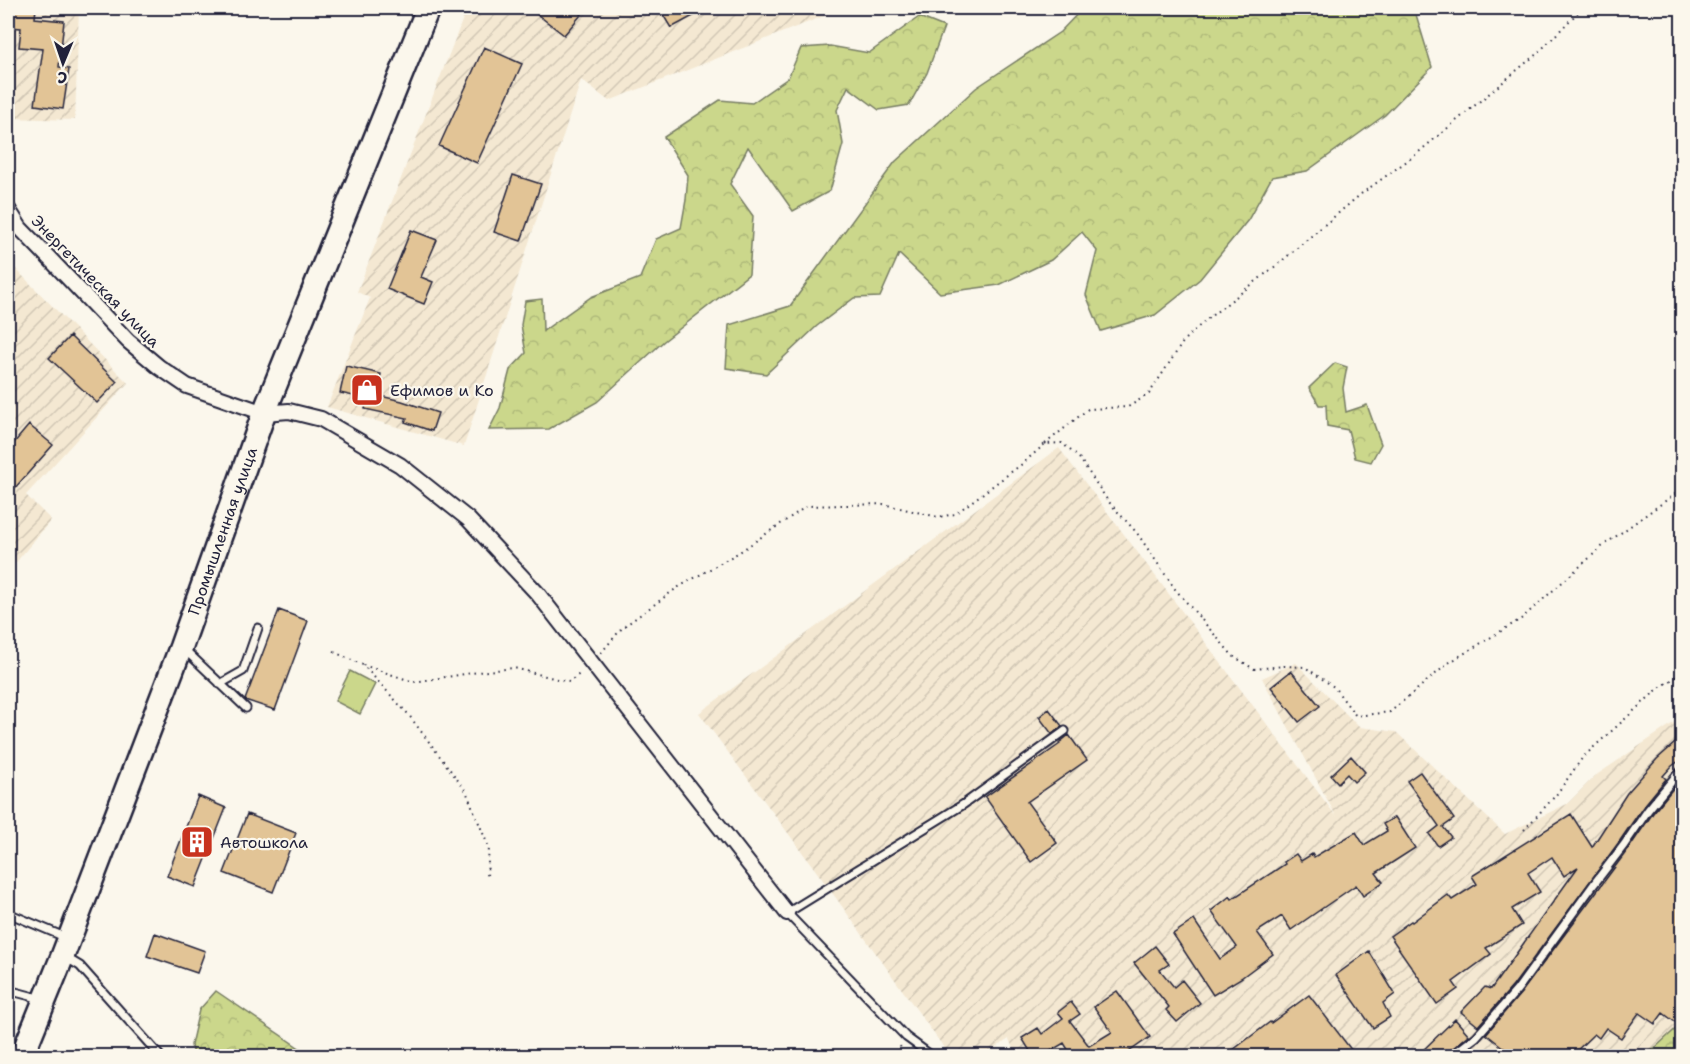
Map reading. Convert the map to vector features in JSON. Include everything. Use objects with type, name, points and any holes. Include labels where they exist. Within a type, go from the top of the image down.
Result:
[{"type":"main road","name":"Промышленная улица","points":[[22,1056],[181,646],[264,413],[428,8]]},
{"type":"street","name":"Энергетическая улица","points":[[8,209],[20,228],[129,341],[159,368],[187,386],[264,413]]},
{"type":"street","points":[[264,413],[289,411],[321,419],[400,465],[468,519],[538,594],[787,913]]},
{"type":"lane","points":[[220,684],[243,671],[258,628]]},
{"type":"lane","points":[[181,646],[246,708]]},
{"type":"lane","points":[[932,1056],[906,1037],[787,913],[963,804],[1065,731]]},
{"type":"lane","points":[[1451,1056],[1476,1037],[1517,990],[1648,810],[1676,776],[1683,771]]},
{"type":"lane","points":[[8,912],[66,947],[80,966],[160,1056]]},
{"type":"lane","points":[[8,990],[45,999]]},
{"type":"path","points":[[334,652],[414,681],[514,668],[569,682],[592,663],[622,628],[677,588],[738,553],[807,506],[883,504],[938,517],[955,514],[1022,464],[1088,409],[1128,407],[1149,394],[1185,339],[1206,320],[1277,265],[1361,194],[1414,156],[1539,52],[1582,8]]},
{"type":"path","points":[[1045,444],[1062,442],[1080,459],[1108,501],[1137,533],[1175,589],[1233,656],[1254,669],[1284,666],[1305,667],[1334,687],[1356,716],[1390,712],[1450,662],[1521,619],[1604,545],[1683,489]]},
{"type":"path","points":[[363,664],[408,714],[466,791],[489,848],[487,876]]},
{"type":"path","points":[[1524,830],[1556,795],[1583,757],[1658,689],[1683,673]]},
{"type":"shaded area","points":[[8,8],[79,8],[75,120],[8,118]]},
{"type":"shaded area","points":[[467,8],[844,8],[609,101],[581,80],[464,446],[327,407],[370,298],[357,292]]},
{"type":"shaded area","points":[[8,261],[128,383],[26,495],[51,520],[8,572]]},
{"type":"shaded area","points":[[1059,448],[1336,816],[1262,678],[1296,663],[1359,727],[1396,732],[1505,834],[1567,804],[1595,776],[1682,717],[1682,1023],[1657,1046],[1642,1056],[1016,1056],[1009,1039],[983,1056],[950,1056],[699,713]]},
{"type":"green space","points":[[1083,8],[1414,8],[1432,67],[1385,115],[1307,171],[1272,177],[1248,220],[1200,279],[1155,315],[1101,331],[1086,295],[1097,251],[1082,232],[1051,260],[999,285],[940,293],[899,254],[880,297],[854,298],[817,326],[766,374],[726,368],[729,325],[790,306],[895,162],[976,88],[1060,32]]},
{"type":"green space","points":[[919,17],[944,27],[927,73],[909,105],[879,110],[848,87],[837,110],[843,144],[830,191],[793,211],[748,147],[730,184],[753,216],[749,274],[664,341],[597,402],[549,429],[489,430],[500,408],[510,370],[526,353],[521,325],[525,301],[542,299],[543,331],[591,297],[640,278],[656,239],[681,228],[688,175],[664,137],[720,100],[752,103],[788,78],[801,48],[830,46],[869,53]]},
{"type":"green space","points":[[1335,363],[1347,367],[1343,388],[1346,412],[1367,405],[1381,444],[1371,462],[1355,458],[1348,430],[1327,426],[1326,405],[1319,405],[1309,388]]},
{"type":"green space","points":[[350,671],[375,684],[360,714],[335,701]]},
{"type":"green space","points":[[216,991],[311,1056],[193,1056],[191,1045],[199,1010]]},
{"type":"green space","points":[[1682,1023],[1682,1056],[1642,1056],[1657,1046]]},
{"type":"building","points":[[8,8],[36,8],[35,18],[64,21],[59,67],[69,69],[63,109],[35,105],[43,49],[19,47],[21,28],[8,27]]},
{"type":"building","points":[[529,8],[587,8],[564,35]]},
{"type":"building","points":[[659,8],[708,8],[671,28]]},
{"type":"building","points":[[484,47],[522,64],[477,163],[439,146]]},
{"type":"building","points":[[513,175],[541,184],[521,241],[494,232]]},
{"type":"building","points":[[411,230],[437,240],[421,277],[433,282],[424,304],[387,289]]},
{"type":"building","points":[[70,336],[117,382],[97,403],[49,358]]},
{"type":"building","points":[[346,366],[381,374],[376,395],[438,413],[432,431],[405,422],[407,418],[365,409],[367,399],[340,393]]},
{"type":"building","points":[[29,425],[53,445],[14,489],[8,484],[8,450]]},
{"type":"building","points":[[279,610],[308,621],[275,710],[245,700]]},
{"type":"building","points":[[1291,671],[1320,706],[1299,722],[1271,687]]},
{"type":"building","points":[[1049,709],[1062,726],[1052,734],[1039,717]]},
{"type":"building","points":[[1069,735],[1087,760],[1027,802],[1057,843],[1031,862],[985,797],[1060,744]]},
{"type":"building","points":[[1683,736],[1683,758],[1663,776],[1666,779],[1643,807],[1513,986],[1478,1026],[1461,1012],[1485,987],[1491,989],[1578,867],[1564,876],[1552,857],[1528,873],[1540,892],[1512,909],[1522,925],[1486,948],[1491,954],[1453,982],[1458,989],[1437,1004],[1390,936],[1448,895],[1452,900],[1477,884],[1472,876],[1571,814],[1592,847],[1627,793],[1657,759]]},
{"type":"building","points":[[1351,756],[1365,772],[1354,782],[1347,774],[1338,783],[1331,775]]},
{"type":"building","points":[[1420,772],[1454,819],[1443,827],[1451,837],[1438,846],[1429,834],[1439,826],[1407,781]]},
{"type":"building","points":[[1675,786],[1683,791],[1683,1010],[1675,1022],[1663,1013],[1655,1024],[1639,1013],[1621,1038],[1606,1028],[1599,1038],[1594,1034],[1571,1056],[1514,1056],[1486,1034],[1521,993]]},
{"type":"building","name":"Автошкола","points":[[198,796],[226,808],[195,887],[167,876]]},
{"type":"building","points":[[247,814],[296,833],[273,892],[224,873]]},
{"type":"building","points":[[1395,817],[1415,848],[1376,873],[1383,882],[1363,896],[1356,885],[1291,930],[1282,916],[1257,932],[1273,954],[1213,995],[1173,934],[1194,920],[1220,959],[1237,947],[1211,911],[1230,896],[1232,899],[1285,864],[1284,862],[1296,854],[1301,861],[1312,854],[1314,857],[1356,832],[1364,845],[1387,831],[1383,824]]},
{"type":"building","points":[[155,933],[205,951],[197,973],[147,956]]},
{"type":"building","points":[[1155,946],[1169,964],[1160,970],[1174,987],[1182,980],[1200,1003],[1177,1022],[1166,1010],[1169,1007],[1134,963]]},
{"type":"building","points":[[1369,951],[1395,994],[1383,1003],[1390,1017],[1373,1028],[1336,975]]},
{"type":"building","points":[[1117,991],[1150,1037],[1123,1056],[1072,1056],[1064,1043],[1042,1056],[1033,1056],[1022,1038],[1038,1028],[1042,1034],[1063,1018],[1058,1012],[1071,1002],[1080,1014],[1070,1021],[1089,1046],[1112,1032],[1094,1007]]},
{"type":"building","points":[[1309,995],[1356,1056],[1225,1056],[1270,1022]]},
{"type":"building","points":[[1455,1019],[1469,1035],[1445,1056],[1417,1056]]},
{"type":"place","name":"Ефимов и Ко","points":[[367,390]]},
{"type":"place","name":"Автошкола","points":[[197,842]]}]
